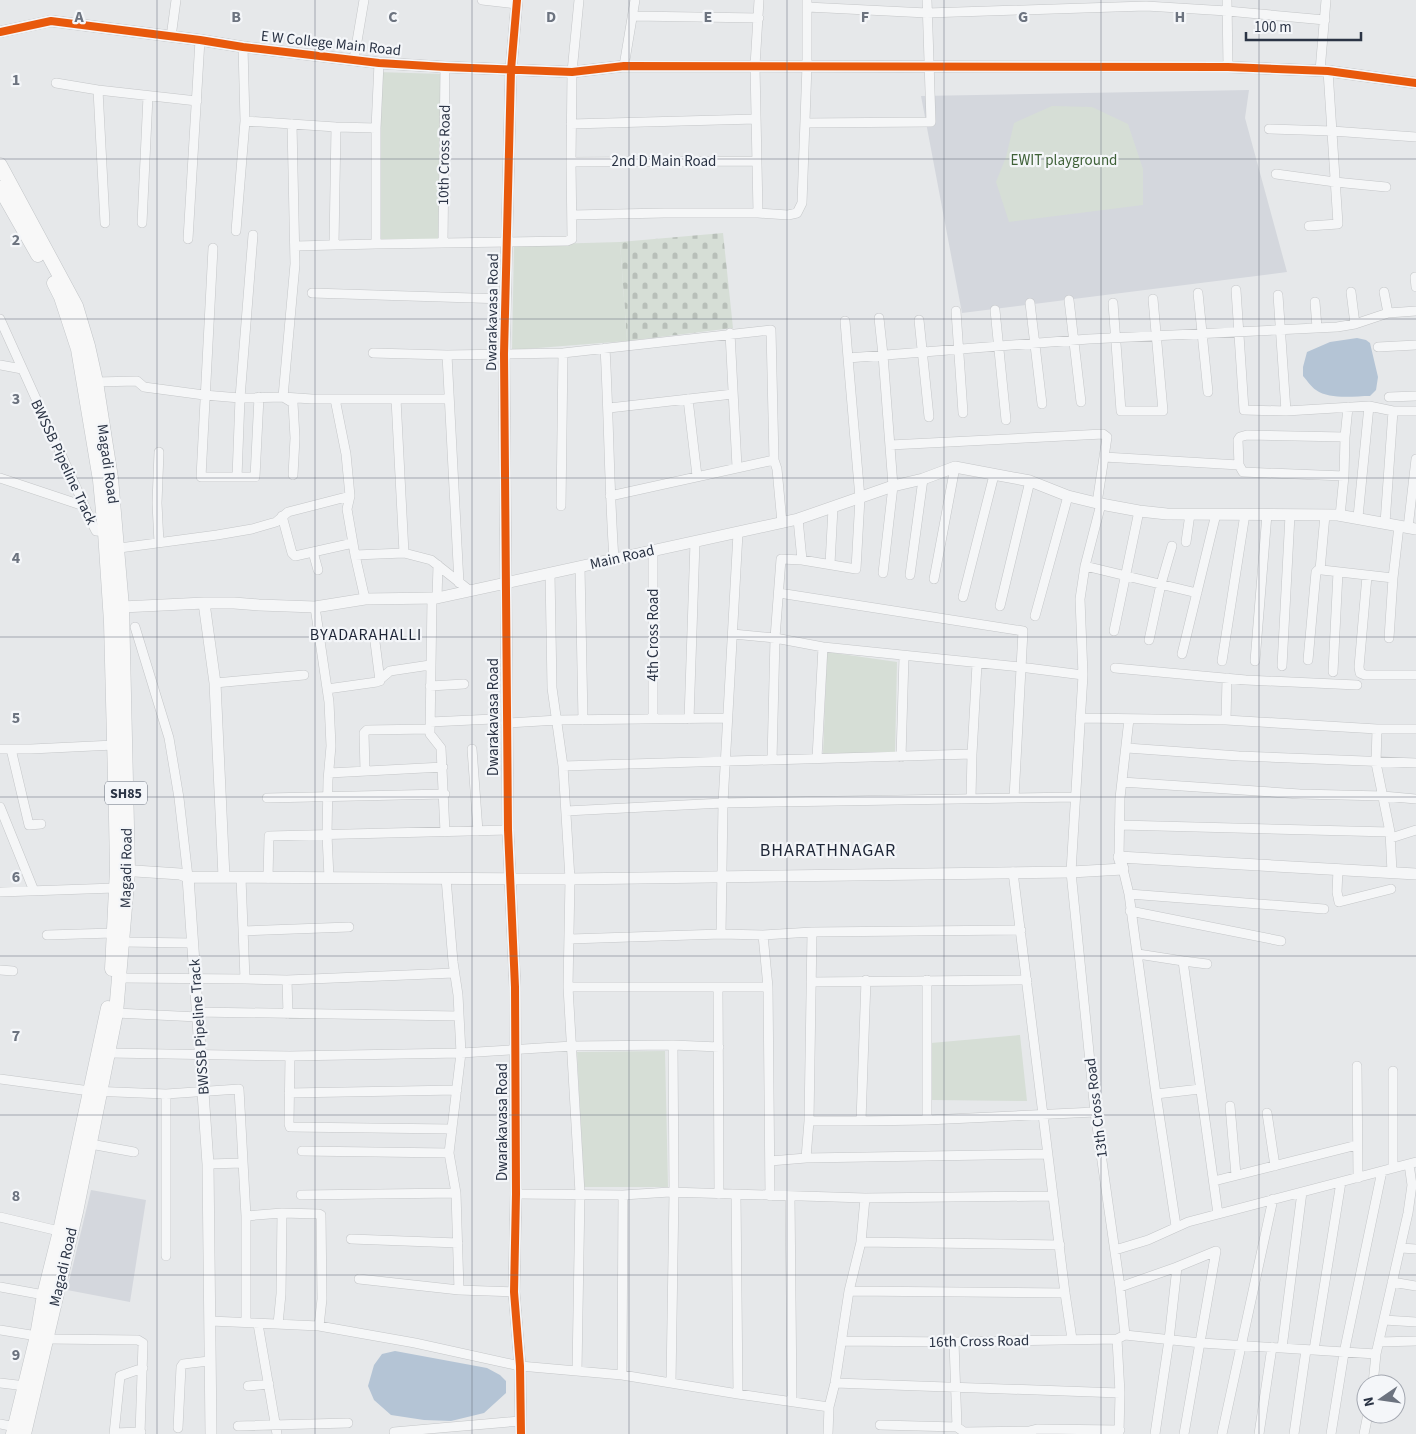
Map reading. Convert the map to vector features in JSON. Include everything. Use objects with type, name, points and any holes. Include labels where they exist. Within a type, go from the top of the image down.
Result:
[{"type":"main road","name":"Magadi Road","points":[[0,165],[3,187],[61,297],[78,349],[100,480],[111,532]]},
{"type":"main road","name":"Magadi Road","points":[[3,187],[76,306],[96,382],[111,478],[111,622],[114,745],[122,870],[115,888],[120,978],[109,1053],[96,1091]]},
{"type":"main road","name":"Magadi Road","points":[[17,1432],[42,1337],[96,1091],[118,938],[122,870],[122,607],[112,549]]},
{"type":"main road","name":"Magadi Road","points":[[17,1432],[26,1386],[42,1337],[44,1295],[66,1232]]},
{"type":"street","points":[[171,37],[176,0]]},
{"type":"street","points":[[354,59],[364,0]]},
{"type":"street","points":[[482,0],[517,2]]},
{"type":"street","points":[[295,246],[567,241],[572,239],[572,72],[579,0]]},
{"type":"street","points":[[624,66],[635,0]]},
{"type":"street","points":[[758,213],[755,66],[759,0]]},
{"type":"street","points":[[805,123],[931,122],[927,0]]},
{"type":"street","points":[[1227,0],[1228,67]]},
{"type":"street","points":[[1309,226],[1338,224],[1332,131],[1324,71],[1326,0]]},
{"type":"street","name":"Dwarakavasa Road","points":[[517,2],[511,70],[504,354],[507,583],[506,723],[509,878],[515,987],[516,1194],[514,1292],[520,1366],[520,1434]]},
{"type":"street","points":[[572,215],[758,213],[788,215],[797,213],[802,203],[807,65],[807,3],[927,12],[1146,6],[1325,20]]},
{"type":"street","points":[[633,16],[759,18]]},
{"type":"street","name":"E W College Main Road","points":[[0,32],[51,21],[380,63],[511,70],[572,72],[624,66],[807,65],[1228,67],[1324,71],[1416,83]]},
{"type":"street","points":[[188,239],[200,40]]},
{"type":"street","points":[[236,231],[246,122],[243,47]]},
{"type":"street","points":[[376,244],[376,128],[380,63]]},
{"type":"street","name":"10th Cross Road","points":[[443,243],[445,67]]},
{"type":"street","points":[[56,83],[98,90],[197,101]]},
{"type":"street","points":[[98,90],[105,223]]},
{"type":"street","points":[[142,224],[148,96]]},
{"type":"street","points":[[571,124],[756,119]]},
{"type":"street","points":[[246,122],[376,128]]},
{"type":"street","points":[[282,397],[295,264],[292,124]]},
{"type":"street","points":[[334,244],[336,127]]},
{"type":"street","points":[[1269,129],[1416,137]]},
{"type":"street","name":"2nd D Main Road","points":[[571,162],[757,161]]},
{"type":"street","points":[[1276,174],[1386,187]]},
{"type":"street","points":[[236,477],[240,398],[253,235]]},
{"type":"street","points":[[213,248],[200,477],[255,477],[259,397]]},
{"type":"street","points":[[1415,277],[1416,286]]},
{"type":"street","points":[[1236,290],[1244,410],[1369,406],[1393,411],[1416,411]]},
{"type":"street","points":[[1351,292],[1356,324]]},
{"type":"street","points":[[1384,292],[1388,313]]},
{"type":"street","points":[[312,293],[506,298]]},
{"type":"street","points":[[1198,293],[1208,392]]},
{"type":"street","points":[[1278,295],[1286,410]]},
{"type":"street","points":[[1113,303],[1121,411],[1163,411],[1158,336],[1153,298]]},
{"type":"street","points":[[1069,300],[1080,402]]},
{"type":"street","points":[[1315,302],[1317,328]]},
{"type":"street","points":[[1030,303],[1042,404]]},
{"type":"street","points":[[996,310],[1006,420]]},
{"type":"street","points":[[956,311],[963,414]]},
{"type":"street","points":[[848,358],[1073,340],[1336,327],[1356,324],[1388,313],[1416,311]]},
{"type":"street","points":[[879,318],[884,355],[893,486],[883,573]]},
{"type":"street","name":"BWSSB Pipeline Track","points":[[0,320],[96,531],[111,532]]},
{"type":"street","points":[[919,320],[929,417]]},
{"type":"street","points":[[772,760],[775,638],[780,593],[781,560],[802,560],[856,569],[860,498],[845,321]]},
{"type":"street","points":[[373,353],[448,356],[563,353],[730,333],[771,330],[774,460],[777,469],[782,523]]},
{"type":"street","points":[[730,333],[738,467]]},
{"type":"street","points":[[1378,347],[1416,345]]},
{"type":"street","points":[[605,348],[614,558]]},
{"type":"street","points":[[561,506],[563,353]]},
{"type":"street","points":[[448,356],[459,583]]},
{"type":"street","points":[[0,365],[22,369]]},
{"type":"street","points":[[96,382],[137,381],[144,387],[204,396],[240,398],[449,399]]},
{"type":"street","points":[[608,408],[733,394]]},
{"type":"street","points":[[1389,397],[1416,396]]},
{"type":"street","points":[[282,397],[292,404],[295,438],[293,475]]},
{"type":"street","points":[[335,399],[346,454],[350,496],[346,509],[365,599]]},
{"type":"street","points":[[396,399],[404,553]]},
{"type":"street","points":[[688,399],[697,476]]},
{"type":"street","points":[[1358,518],[1369,406]]},
{"type":"street","points":[[1340,516],[1348,407]]},
{"type":"street","points":[[1385,523],[1393,411]]},
{"type":"street","name":"13th Cross Road","points":[[890,445],[1103,434],[1107,437],[1099,503],[1085,566],[1079,609],[1083,676],[1071,872],[1095,1112],[1120,1287],[1120,1432]]},
{"type":"street","points":[[1344,476],[1243,472],[1239,465],[1238,440],[1240,437],[1247,435],[1345,437]]},
{"type":"street","points":[[159,452],[157,503],[159,543]]},
{"type":"street","points":[[1104,457],[1239,465]]},
{"type":"street","points":[[1389,638],[1393,578],[1408,528],[1416,459]]},
{"type":"street","points":[[610,496],[774,460]]},
{"type":"street","points":[[934,579],[955,467],[1030,481],[1068,496],[1139,511],[1190,514],[1326,515],[1358,518],[1408,528]]},
{"type":"street","name":"Main Road","points":[[122,607],[234,603],[315,607],[365,599],[434,598],[798,519],[955,467]]},
{"type":"street","points":[[963,597],[994,474]]},
{"type":"street","points":[[0,478],[84,506]]},
{"type":"street","points":[[910,575],[923,479]]},
{"type":"street","points":[[1000,606],[1030,481]]},
{"type":"street","points":[[112,549],[252,529],[271,524],[288,512],[350,496]]},
{"type":"street","points":[[1035,616],[1068,496]]},
{"type":"street","points":[[830,564],[833,508]]},
{"type":"street","points":[[1114,632],[1139,511]]},
{"type":"street","points":[[1186,542],[1190,514]]},
{"type":"street","points":[[1182,654],[1216,514]]},
{"type":"street","points":[[1222,661],[1245,514]]},
{"type":"street","points":[[1255,661],[1267,514]]},
{"type":"street","points":[[1282,666],[1290,515]]},
{"type":"street","points":[[1308,660],[1316,572],[1320,570],[1326,515]]},
{"type":"street","points":[[282,516],[293,556],[353,543]]},
{"type":"street","points":[[798,519],[802,560]]},
{"type":"street","points":[[720,934],[723,802],[738,533]]},
{"type":"street","points":[[689,718],[695,542]]},
{"type":"street","points":[[1149,640],[1161,584],[1172,546]]},
{"type":"street","name":"4th Cross Road","points":[[653,550],[653,719]]},
{"type":"street","points":[[313,552],[318,570]]},
{"type":"street","points":[[355,555],[404,553],[432,560],[469,590]]},
{"type":"street","points":[[438,566],[430,665],[430,734],[441,748],[445,794],[445,832]]},
{"type":"street","points":[[580,566],[583,720]]},
{"type":"street","points":[[1085,566],[1197,593]]},
{"type":"street","points":[[1320,570],[1393,578]]},
{"type":"street","points":[[1333,672],[1338,572]]},
{"type":"street","points":[[550,573],[552,688],[563,766],[570,879],[568,987],[580,1193],[577,1371]]},
{"type":"street","points":[[1367,576],[1360,673],[1365,675],[1416,675]]},
{"type":"street","points":[[780,593],[1023,631],[1014,798]]},
{"type":"street","points":[[204,603],[215,683],[224,878]]},
{"type":"street","points":[[315,607],[327,689],[331,746],[327,835],[329,878]]},
{"type":"street","name":"BWSSB Pipeline Track","points":[[135,627],[168,738],[179,798],[188,877],[208,1164],[209,1361],[212,1434]]},
{"type":"street","points":[[733,634],[775,638],[823,647],[904,657],[1020,667],[1083,676]]},
{"type":"street","points":[[376,642],[380,681]]},
{"type":"street","points":[[817,758],[823,647]]},
{"type":"street","points":[[901,757],[904,657]]},
{"type":"street","points":[[971,798],[977,664]]},
{"type":"street","points":[[327,689],[380,681],[390,671],[430,665]]},
{"type":"street","points":[[1116,668],[1227,678],[1357,685]]},
{"type":"street","points":[[215,683],[304,675]]},
{"type":"street","points":[[1226,720],[1227,678]]},
{"type":"street","points":[[430,686],[464,684]]},
{"type":"street","points":[[506,723],[558,720],[727,718]]},
{"type":"street","points":[[1080,718],[1226,720],[1377,729],[1416,729]]},
{"type":"street","points":[[364,771],[364,733],[367,730],[493,719]]},
{"type":"street","points":[[1129,719],[1122,782],[1121,863],[1129,894],[1176,1226]]},
{"type":"street","points":[[1377,729],[1376,763],[1390,835],[1392,872]]},
{"type":"street","points":[[0,749],[114,745]]},
{"type":"street","points":[[1127,748],[1239,756],[1416,764]]},
{"type":"street","points":[[11,749],[29,824],[41,824]]},
{"type":"street","points":[[472,749],[478,831]]},
{"type":"street","points":[[563,766],[972,754]]},
{"type":"street","points":[[329,773],[443,767]]},
{"type":"street","points":[[1122,782],[1300,794],[1383,796],[1416,799]]},
{"type":"street","points":[[267,798],[445,794]]},
{"type":"street","points":[[566,811],[723,802],[1075,797]]},
{"type":"street","points":[[0,807],[34,891]]},
{"type":"street","points":[[1120,825],[1390,835],[1416,830]]},
{"type":"street","points":[[268,878],[269,836],[508,830]]},
{"type":"street","points":[[122,870],[180,874],[188,877],[224,878],[570,879],[1071,872],[1121,863],[1338,869],[1416,874]]},
{"type":"street","points":[[1338,869],[1337,892],[1339,902],[1391,889]]},
{"type":"street","points":[[1013,872],[1072,1339]]},
{"type":"street","points":[[241,878],[246,979]]},
{"type":"street","points":[[446,878],[461,1053],[449,1153],[456,1193],[459,1290]]},
{"type":"street","points":[[2,890],[34,891],[115,888]]},
{"type":"street","points":[[1129,894],[1324,909]]},
{"type":"street","points":[[1130,911],[1282,941]]},
{"type":"street","points":[[244,931],[349,927]]},
{"type":"street","points":[[570,938],[720,934],[763,935],[812,932],[1021,930]]},
{"type":"street","points":[[806,1158],[809,1121],[812,932]]},
{"type":"street","points":[[47,935],[192,943]]},
{"type":"street","points":[[763,935],[768,987],[770,1196]]},
{"type":"street","points":[[1138,954],[1208,964]]},
{"type":"street","points":[[1183,961],[1218,1214]]},
{"type":"street","points":[[0,970],[13,971]]},
{"type":"street","points":[[120,978],[286,980],[454,972]]},
{"type":"street","points":[[286,980],[288,1014]]},
{"type":"street","points":[[861,1121],[866,980]]},
{"type":"street","points":[[927,980],[927,1120]]},
{"type":"street","points":[[810,982],[1027,980]]},
{"type":"street","points":[[568,987],[768,987]]},
{"type":"street","points":[[718,987],[719,1194]]},
{"type":"street","points":[[116,1013],[459,1016]]},
{"type":"street","points":[[109,1053],[290,1056],[461,1053],[572,1046],[674,1045],[719,1048]]},
{"type":"street","points":[[671,1383],[674,1045]]},
{"type":"street","points":[[290,1056],[289,1124],[292,1128],[452,1129]]},
{"type":"street","points":[[1357,1066],[1358,1178]]},
{"type":"street","points":[[1393,1071],[1393,1168]]},
{"type":"street","points":[[0,1079],[96,1091],[166,1094],[239,1089],[246,1216],[246,1322]]},
{"type":"street","points":[[1156,1094],[1200,1089]]},
{"type":"street","points":[[289,1093],[457,1090]]},
{"type":"street","points":[[166,1094],[166,1256]]},
{"type":"street","points":[[1230,1106],[1236,1176]]},
{"type":"street","points":[[809,1121],[927,1120],[1095,1112]]},
{"type":"street","points":[[1266,1113],[1275,1166]]},
{"type":"street","points":[[85,1142],[134,1152]]},
{"type":"street","points":[[1214,1181],[1357,1145]]},
{"type":"street","points":[[302,1151],[449,1153]]},
{"type":"street","points":[[770,1162],[806,1158],[1048,1154]]},
{"type":"street","points":[[208,1164],[243,1163]]},
{"type":"street","points":[[1115,1250],[1148,1240],[1176,1226],[1413,1163],[1412,1214],[1392,1282],[1376,1354],[1374,1374]]},
{"type":"street","points":[[1331,1434],[1344,1352],[1382,1171]]},
{"type":"street","points":[[1294,1434],[1341,1182]]},
{"type":"street","points":[[516,1194],[580,1193],[623,1195],[674,1192],[864,1198],[1054,1196]]},
{"type":"street","points":[[1259,1434],[1277,1348],[1302,1192]]},
{"type":"street","points":[[301,1195],[456,1193]]},
{"type":"street","points":[[622,1375],[623,1195]]},
{"type":"street","points":[[736,1195],[738,1394]]},
{"type":"street","points":[[790,1196],[792,1401]]},
{"type":"street","points":[[828,1434],[829,1407],[835,1383],[849,1291],[861,1242],[864,1198]]},
{"type":"street","points":[[1222,1434],[1273,1199]]},
{"type":"street","points":[[246,1216],[282,1213],[319,1214],[322,1218],[322,1299],[318,1326]]},
{"type":"street","points":[[278,1324],[281,1294],[282,1213]]},
{"type":"street","points":[[0,1216],[66,1232]]},
{"type":"street","points":[[351,1239],[458,1243]]},
{"type":"street","points":[[861,1242],[1060,1245]]},
{"type":"street","points":[[1401,1248],[1416,1249]]},
{"type":"street","points":[[1120,1287],[1216,1251],[1184,1434]]},
{"type":"street","points":[[1156,1434],[1169,1340],[1176,1267]]},
{"type":"street","points":[[359,1279],[459,1290],[514,1292]]},
{"type":"street","points":[[1392,1282],[1416,1286]]},
{"type":"street","points":[[0,1287],[44,1295]]},
{"type":"street","points":[[849,1291],[1065,1293]]},
{"type":"street","points":[[1384,1320],[1416,1322]]},
{"type":"street","points":[[210,1321],[318,1326],[415,1343],[520,1366],[622,1375],[829,1407]]},
{"type":"street","points":[[258,1324],[277,1434]]},
{"type":"street","points":[[0,1330],[42,1337],[138,1340],[143,1343],[143,1368],[140,1433],[114,1433],[120,1376],[143,1368]]},
{"type":"street","name":"16th Cross Road","points":[[841,1341],[954,1342],[1121,1337],[1376,1354]]},
{"type":"street","points":[[1379,1342],[1416,1341]]},
{"type":"street","points":[[954,1342],[957,1427]]},
{"type":"street","points":[[178,1428],[181,1367],[183,1364],[209,1361]]},
{"type":"street","points":[[0,1383],[26,1386]]},
{"type":"street","points":[[835,1383],[1120,1393]]},
{"type":"street","points":[[248,1386],[269,1384]]},
{"type":"street","points":[[394,1432],[466,1430],[520,1422]]},
{"type":"street","points":[[238,1426],[348,1423]]},
{"type":"street","points":[[0,1424],[17,1432]]},
{"type":"street","points":[[880,1425],[957,1427],[964,1432],[1029,1431],[1037,1429],[1120,1432]]},
{"type":"shaded area","points":[[1249,90],[1245,118],[1287,272],[962,313],[921,96]]},
{"type":"shaded area","points":[[91,1190],[146,1200],[130,1302],[67,1290]]},
{"type":"green space","points":[[377,72],[443,74],[439,243],[373,241]]},
{"type":"green space","name":"EWIT playground","points":[[1052,106],[1092,107],[1128,124],[1143,169],[1143,205],[1009,222],[996,182],[1006,157],[1014,123]]},
{"type":"green space","points":[[723,233],[733,328],[627,341],[620,242]]},
{"type":"green space","points":[[620,242],[627,341],[512,350],[514,245]]},
{"type":"green space","points":[[827,652],[897,662],[895,753],[823,754]]},
{"type":"green space","points":[[1020,1035],[1027,1101],[932,1100],[931,1043]]},
{"type":"green space","points":[[665,1051],[668,1187],[584,1187],[577,1052]]},
{"type":"water","points":[[1357,338],[1370,343],[1378,377],[1376,390],[1370,396],[1342,397],[1328,395],[1314,389],[1303,376],[1307,352],[1330,342]]},
{"type":"water","points":[[395,1351],[487,1368],[500,1375],[506,1381],[506,1393],[484,1413],[451,1421],[424,1420],[391,1415],[374,1400],[368,1386],[374,1365],[382,1354]]},
{"type":"cycle path","points":[[517,0],[511,70],[504,354],[508,830],[515,987],[516,1194],[514,1292],[520,1366],[521,1434]]},
{"type":"cycle path","points":[[0,32],[51,21],[379,63],[572,72],[624,66],[1228,67],[1328,71],[1416,83]]},
{"type":"district","name":"BYADARAHALLI","points":[[366,634]]},
{"type":"district","name":"BHARATHNAGAR","points":[[828,850]]}]
